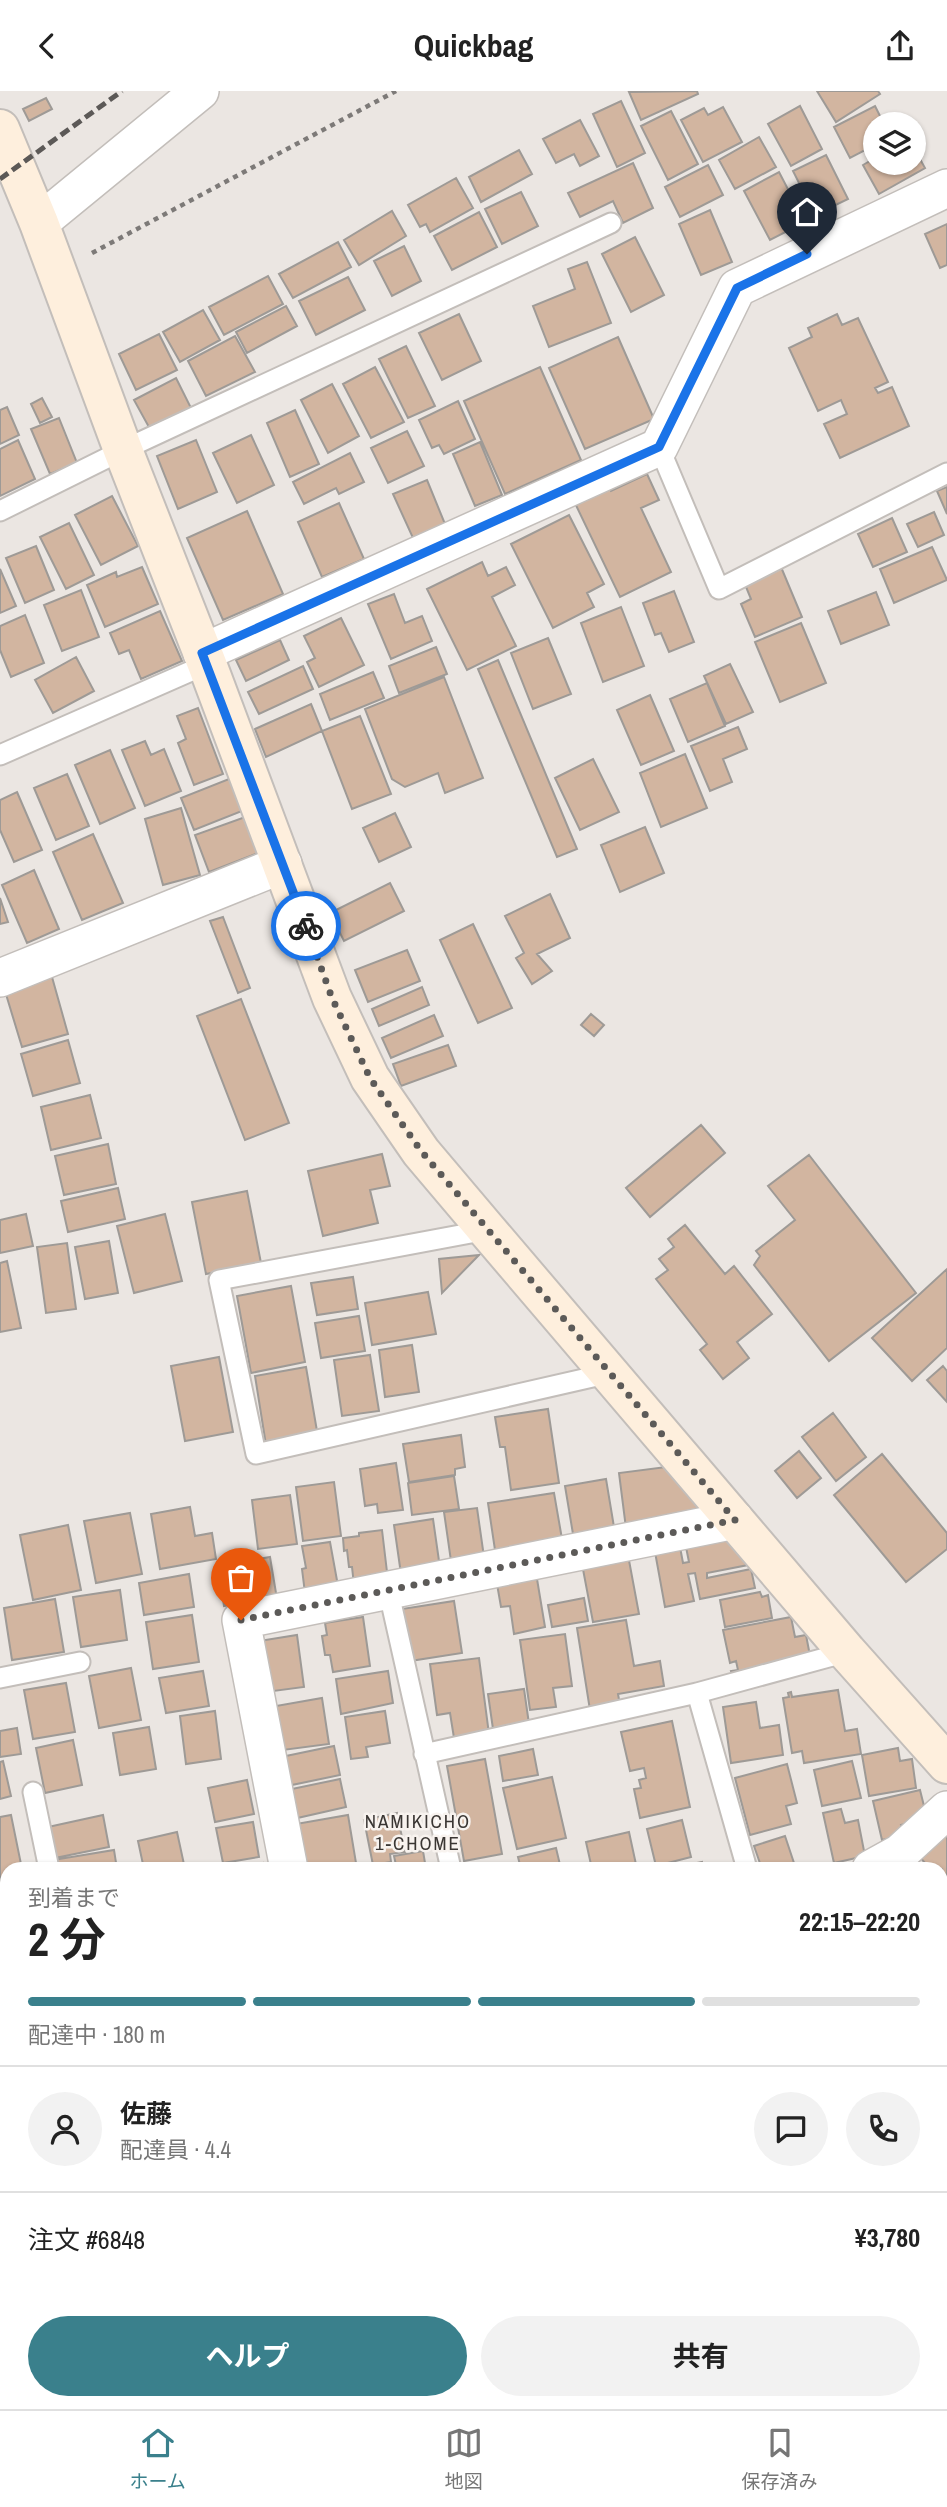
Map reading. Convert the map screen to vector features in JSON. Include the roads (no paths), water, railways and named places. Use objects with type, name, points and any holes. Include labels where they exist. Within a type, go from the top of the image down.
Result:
[{"type":"street","points":[[39,223],[200,91]]},
{"type":"street","points":[[0,129],[39,223],[332,998],[370,1078],[421,1151],[487,1230],[847,1652],[947,1764]]},
{"type":"street","points":[[205,658],[659,447],[737,288],[947,188]]},
{"type":"street","points":[[0,978],[283,864]]},
{"type":"street","points":[[288,1862],[241,1620],[735,1520]]},
{"type":"street","points":[[884,1862],[900,1853],[947,1810]]},
{"type":"lane","points":[[0,511],[123,450],[611,223]]},
{"type":"lane","points":[[659,447],[719,589],[947,473]]},
{"type":"lane","points":[[0,755],[205,658]]},
{"type":"lane","points":[[487,1230],[219,1280],[256,1454],[610,1373]]},
{"type":"lane","points":[[388,1589],[449,1862]]},
{"type":"lane","points":[[424,1754],[697,1693],[847,1652]]},
{"type":"lane","points":[[0,1678],[80,1662]]},
{"type":"lane","points":[[697,1693],[745,1862]]},
{"type":"lane","points":[[33,1792],[48,1862]]},
{"type":"railway","points":[[0,179],[122,91]]},
{"type":"district","name":"NAMIKICHO 1-CHOME","points":[[418,1832]]}]
